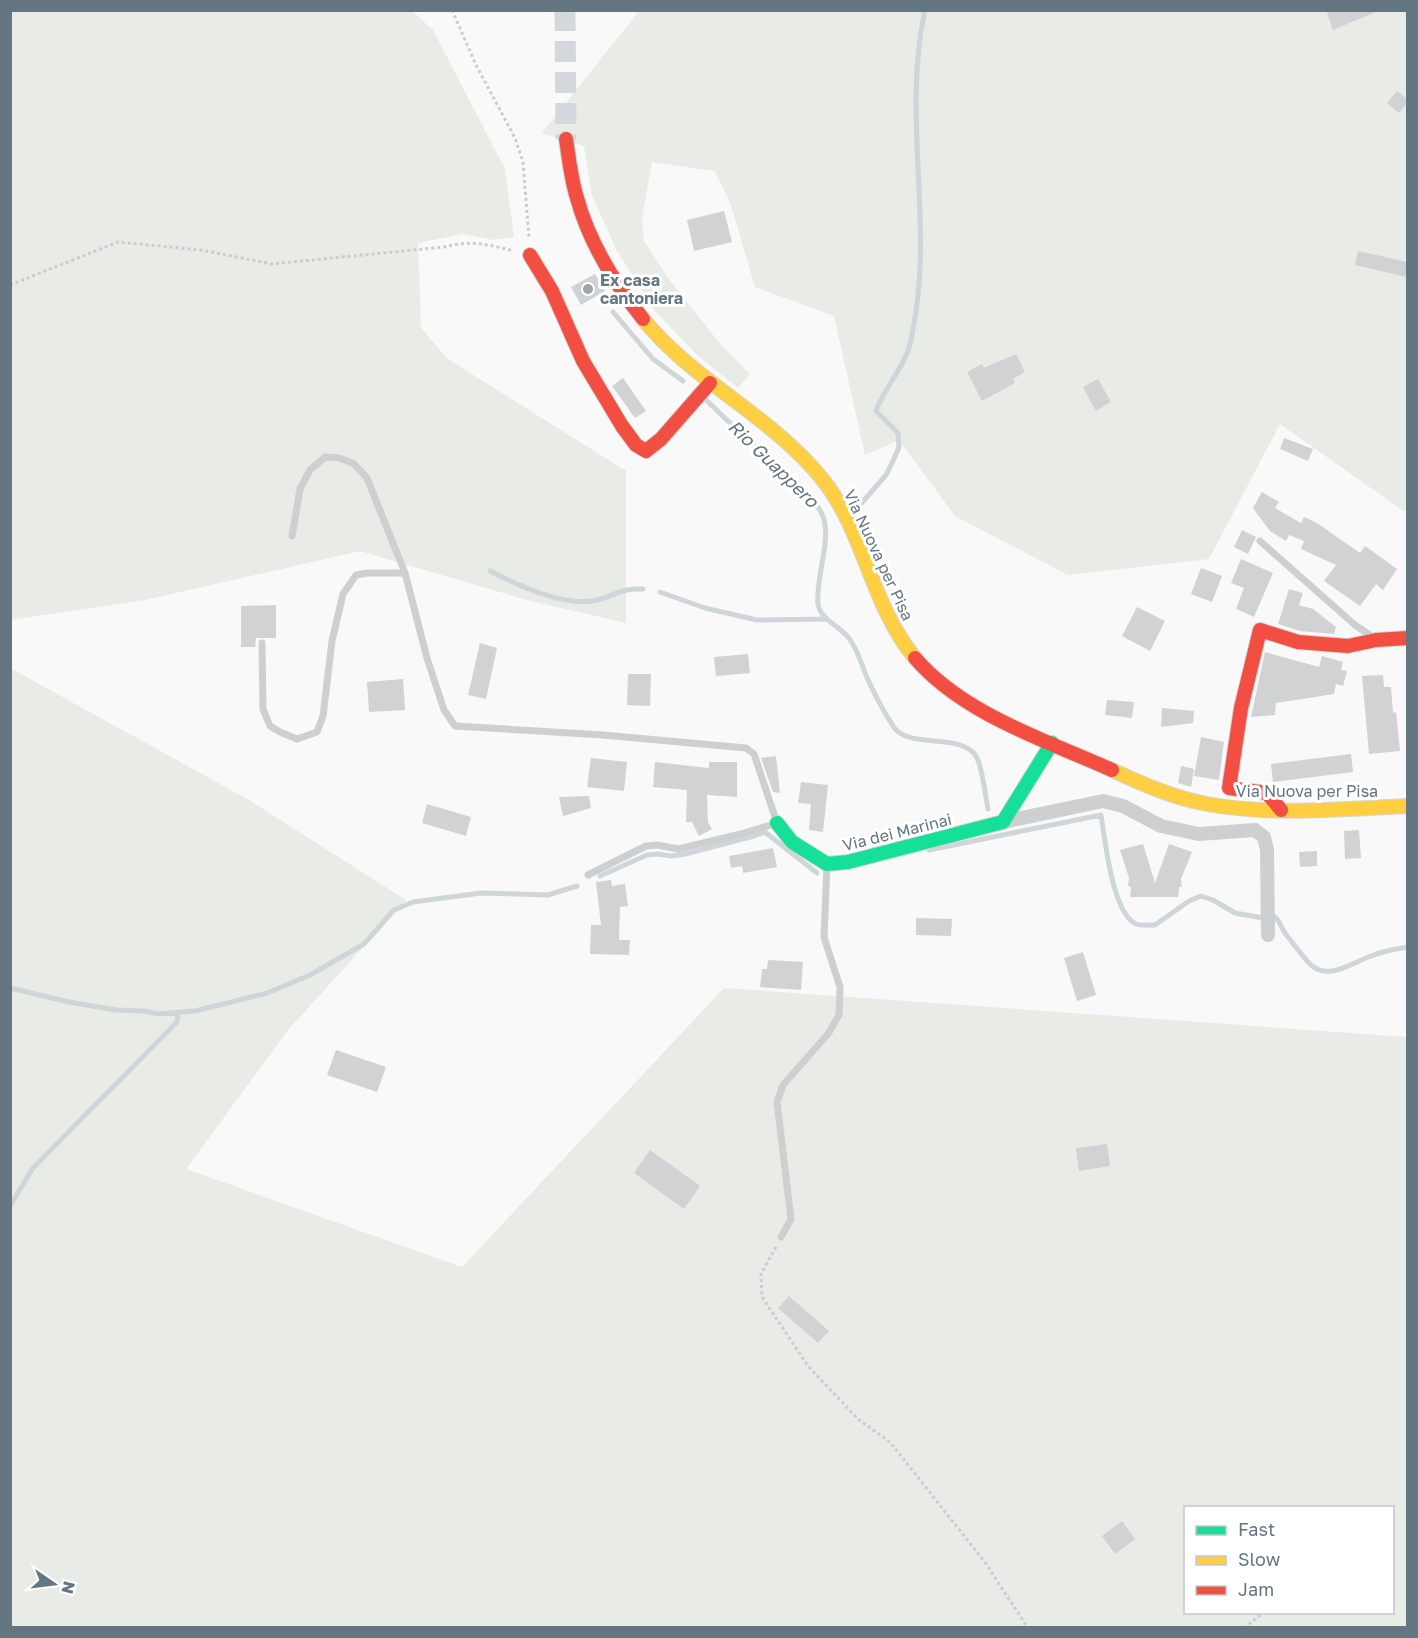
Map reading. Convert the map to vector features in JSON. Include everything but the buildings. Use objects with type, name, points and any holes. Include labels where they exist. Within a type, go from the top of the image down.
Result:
[{"type":"main road","name":"Via Nuova per Pisa","points":[[566,139],[580,207],[595,242],[614,276],[657,336],[682,361],[790,446],[825,482],[847,519],[892,626],[918,661],[939,681],[994,717],[1129,778],[1177,796],[1223,807],[1281,810],[1407,806]]},
{"type":"main road","points":[[530,255],[552,291],[583,361],[636,445],[646,451],[661,439],[710,383]]},
{"type":"main road","points":[[1281,810],[1267,793],[1229,788],[1237,723],[1260,630],[1298,642],[1348,646],[1376,640],[1407,638]]},
{"type":"main road","points":[[1003,822],[1052,743]]},
{"type":"main road","name":"Via dei Marinai","points":[[777,823],[792,842],[827,864],[848,862],[1003,822]]},
{"type":"street","name":"Via dei Marinai","points":[[1003,822],[1103,801],[1123,806],[1161,826],[1199,834],[1255,830],[1264,837],[1267,850],[1268,935]]},
{"type":"lane","points":[[292,536],[300,489],[310,470],[325,457],[339,458],[353,463],[367,478],[405,573],[444,710],[455,726],[746,748],[754,754],[777,823],[678,849],[657,845],[646,846],[588,875]]},
{"type":"lane","points":[[1260,541],[1355,625],[1376,640]]},
{"type":"lane","points":[[262,643],[263,710],[270,726],[297,739],[317,732],[323,716],[332,641],[343,594],[356,575],[405,573]]},
{"type":"lane","points":[[781,1237],[790,1219],[777,1102],[783,1085],[828,1034],[839,1015],[840,987],[824,937],[827,864]]},
{"type":"path","points":[[10,285],[118,242],[201,250],[272,264],[444,247],[464,242],[484,244],[530,255],[523,162],[515,138],[476,66],[452,10]]},
{"type":"path","points":[[781,1237],[761,1274],[762,1297],[808,1366],[859,1420],[890,1442],[984,1561],[1028,1628]]},
{"type":"path","points":[[1244,1628],[1262,1614]]},
{"type":"shaded area","points":[[11,11],[412,11],[433,30],[505,169],[514,237],[493,240],[463,234],[418,243],[421,328],[448,359],[626,471],[626,623],[527,600],[360,551],[145,600],[11,620]]},
{"type":"shaded area","points":[[639,11],[1407,11],[1407,511],[1402,510],[1280,424],[1209,559],[1068,575],[955,516],[899,440],[865,455],[834,316],[755,287],[731,205],[715,171],[652,162],[642,218],[644,241],[668,278],[722,346],[750,374],[738,388],[698,356],[655,311],[617,251],[592,196],[584,146],[542,133]]},
{"type":"shaded area","points":[[10,668],[249,800],[406,900],[289,1029],[186,1169],[462,1267],[724,988],[1407,1037],[1407,1627],[11,1627]]},
{"type":"waterway","points":[[858,507],[886,475],[899,447],[898,433],[876,411],[908,351],[919,285],[920,207],[916,88],[925,10]]},
{"type":"waterway","name":"Rio Guappero","points":[[613,312],[653,359],[683,381]]},
{"type":"waterway","name":"Rio Guappero","points":[[705,399],[815,502],[824,520],[826,531],[819,580],[819,609],[852,642],[877,699],[893,726],[900,733],[921,740],[959,745],[969,749],[976,756],[982,774],[988,809]]},
{"type":"waterway","points":[[490,571],[542,594],[571,601],[597,600],[624,591],[643,589]]},
{"type":"waterway","points":[[660,592],[705,608],[757,620],[827,619]]},
{"type":"waterway","name":"Rio Guappero","points":[[929,850],[1101,815],[1115,891],[1121,906],[1136,924],[1155,925],[1189,901],[1201,896],[1235,913],[1263,918]]},
{"type":"waterway","points":[[600,876],[647,855],[685,854],[765,832],[817,873]]},
{"type":"waterway","points":[[10,988],[116,1010],[159,1014],[195,1011],[267,993],[310,975],[364,944],[394,910],[413,902],[481,893],[548,895],[577,886]]},
{"type":"waterway","name":"Rio Guappero","points":[[1275,917],[1308,962],[1323,971],[1339,970],[1380,953],[1408,947]]},
{"type":"waterway","points":[[10,1206],[33,1168],[177,1022],[178,1013]]},
{"type":"tunnel","points":[[565,10],[566,139]]},
{"type":"traffic: fast","points":[[777,823],[792,842],[827,864],[848,862],[1003,822],[1052,743]]},
{"type":"traffic: slow","points":[[643,319],[685,362],[781,437],[823,480],[837,500],[848,522],[888,615],[915,658]]},
{"type":"traffic: slow","points":[[1112,770],[1182,798],[1232,808],[1307,811],[1408,806]]},
{"type":"traffic: jam","points":[[566,139],[575,191],[588,231],[613,277],[643,319]]},
{"type":"traffic: jam","points":[[530,255],[552,291],[583,361],[636,445],[646,451],[661,439],[710,383]]},
{"type":"traffic: jam","points":[[1281,810],[1267,793],[1229,788],[1241,708],[1260,630],[1298,642],[1348,646],[1376,640],[1408,638]]},
{"type":"traffic: jam","points":[[915,658],[934,678],[981,710],[1006,724],[1112,770]]},
{"type":"place","name":"Ex casa cantoniera","points":[[588,289]]}]
